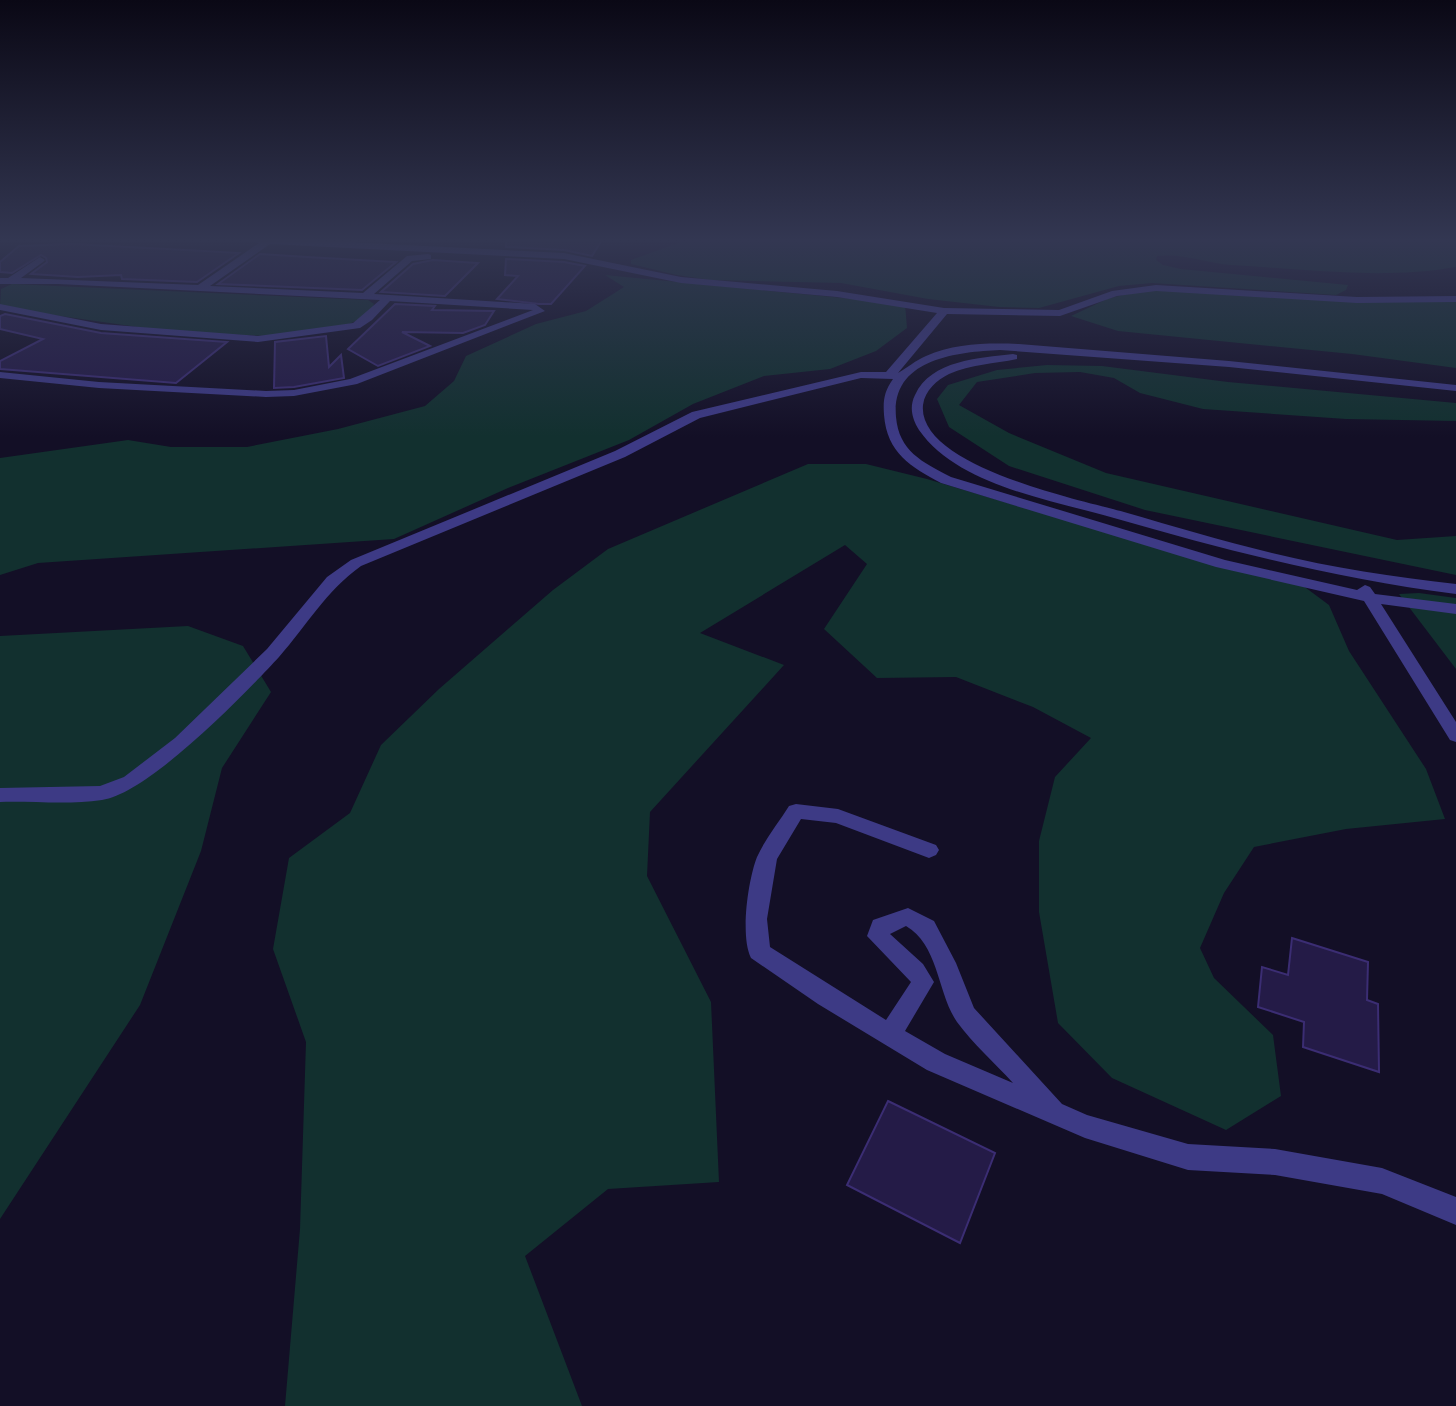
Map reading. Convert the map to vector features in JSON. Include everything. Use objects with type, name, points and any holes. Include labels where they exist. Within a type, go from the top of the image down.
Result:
[{"type":"street","points":[[0,307],[101,327],[258,339],[356,326],[380,306]]},
{"type":"street","points":[[0,375],[126,386],[266,394],[294,393],[353,382],[540,311],[535,307],[509,306]]},
{"type":"street","points":[[910,306],[944,311],[1060,313],[1080,306]]},
{"type":"street","points":[[944,311],[895,376],[889,396],[890,434],[908,460],[946,480],[1221,564],[1368,597],[1456,609]]},
{"type":"street","points":[[0,795],[102,793],[131,782],[181,742],[273,653],[332,580],[356,562],[620,454],[696,415],[825,383],[861,376],[895,376],[943,354],[975,348],[1019,348],[1155,358],[1456,388]]},
{"type":"street","points":[[1456,396],[1139,362],[1014,357],[958,367],[937,375],[920,390],[916,407],[925,430],[955,457],[997,478],[1203,539],[1304,565],[1456,589]]},
{"type":"street","points":[[1363,575],[1356,576],[1456,736]]},
{"type":"street","points":[[929,850],[838,816],[796,811],[767,858],[756,919],[759,952],[826,997],[936,1062],[1085,1126],[1188,1157],[1275,1162],[1382,1181],[1456,1211]]},
{"type":"street","points":[[890,1034],[923,982],[918,971],[897,956],[878,936],[881,926],[908,917],[926,927],[945,963],[965,1014],[1056,1112]]},
{"type":"green space","points":[[3,306],[373,306],[367,314],[346,325],[267,336],[173,332]]},
{"type":"green space","points":[[595,306],[905,306],[907,328],[876,351],[830,369],[764,376],[693,404],[629,440],[508,488],[394,539],[38,563],[0,575],[0,458],[128,440],[171,447],[247,447],[338,429],[425,406],[454,381],[466,356],[536,324],[586,311]]},
{"type":"green space","points":[[987,306],[1048,306],[1039,308]]},
{"type":"green space","points":[[1093,306],[1456,306],[1456,368],[1352,354],[1118,331],[1071,316]]},
{"type":"green space","points":[[1047,365],[1102,366],[1228,382],[1456,403],[1456,421],[1346,419],[1203,409],[1140,393],[1114,378],[1080,372],[1035,373],[977,382],[959,405],[1009,433],[1106,473],[1397,540],[1456,536],[1456,575],[1145,510],[1009,466],[949,427],[937,399],[948,385],[997,370]]},
{"type":"green space","points":[[808,464],[866,464],[1298,582],[1329,605],[1349,651],[1426,769],[1445,819],[1346,829],[1254,847],[1224,893],[1200,948],[1214,978],[1273,1035],[1281,1096],[1226,1130],[1112,1078],[1058,1023],[1039,912],[1039,841],[1055,777],[1091,738],[1033,707],[956,677],[877,678],[824,629],[867,564],[845,545],[700,633],[784,665],[650,812],[647,876],[711,1002],[719,1182],[608,1189],[525,1256],[582,1406],[285,1406],[300,1229],[306,1042],[273,949],[289,858],[350,813],[381,745],[439,689],[553,590],[608,549]]},
{"type":"green space","points":[[1419,593],[1456,598],[1456,669],[1399,594]]},
{"type":"green space","points":[[188,626],[243,646],[271,692],[222,768],[201,851],[140,1005],[0,1219],[0,636]]},
{"type":"building","points":[[393,306],[435,306],[432,310],[494,311],[485,325],[463,333],[402,332],[430,346],[378,366],[348,349]]},
{"type":"building","points":[[5,314],[101,333],[227,342],[176,383],[0,369],[0,361],[43,339],[0,329],[0,316]]},
{"type":"building","points":[[326,336],[329,367],[341,355],[344,378],[274,388],[275,342]]},
{"type":"building","points":[[1292,938],[1368,962],[1367,1000],[1378,1004],[1379,1072],[1303,1047],[1304,1022],[1258,1007],[1262,967],[1288,975]]},
{"type":"building","points":[[888,1101],[995,1153],[960,1243],[847,1185]]}]
